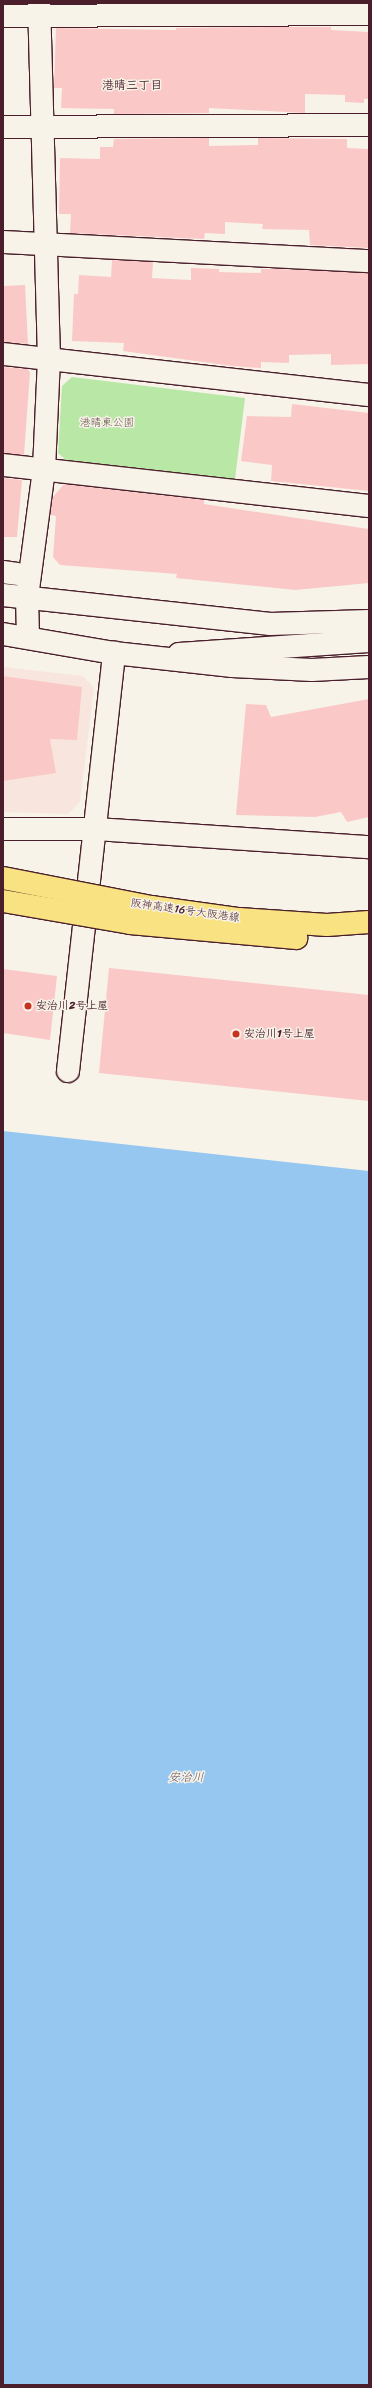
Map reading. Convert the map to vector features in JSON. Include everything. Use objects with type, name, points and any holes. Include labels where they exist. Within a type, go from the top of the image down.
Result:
[{"type":"highway","name":"阪神高速16号大阪港線","points":[[3,878],[152,907],[239,920],[327,925],[369,922]]},
{"type":"highway","name":"阪神高速16号大阪港線","points":[[3,901],[130,923],[234,935],[329,940],[369,936]]},
{"type":"street","points":[[3,16],[39,9],[369,14]]},
{"type":"street","points":[[28,636],[27,597],[44,469],[50,359],[44,127],[39,9]]},
{"type":"street","points":[[3,127],[369,125]]},
{"type":"street","points":[[3,242],[369,261]]},
{"type":"street","points":[[3,354],[369,395]]},
{"type":"street","points":[[3,465],[369,506]]},
{"type":"street","points":[[3,595],[270,624],[369,621]]},
{"type":"street","points":[[3,634],[28,636],[114,653],[276,669],[369,667]]},
{"type":"street","points":[[142,656],[274,650],[369,641]]},
{"type":"street","points":[[68,1071],[96,829],[114,653]]},
{"type":"street","points":[[3,829],[96,829],[369,848]]},
{"type":"shaded area","points":[[3,667],[83,676],[94,688],[80,802],[68,814],[3,812]]},
{"type":"green space","name":"港晴東公園","points":[[72,377],[245,398],[235,479],[66,460],[58,453],[62,386]]},
{"type":"water","name":"安治川","points":[[3,1131],[369,1171],[369,2385],[3,2385]]},
{"type":"building","points":[[331,27],[331,30],[369,32],[369,99],[364,99],[364,103],[345,102],[345,95],[305,94],[305,113],[209,108],[209,113],[114,114],[114,109],[61,108],[62,88],[54,88],[56,28],[176,30],[176,28]]},
{"type":"building","points":[[209,138],[209,146],[258,145],[258,138],[347,139],[347,148],[369,149],[369,248],[310,245],[309,230],[262,229],[263,224],[225,222],[225,234],[205,233],[204,239],[70,233],[71,214],[59,214],[60,158],[100,159],[100,147],[113,147],[114,139]]},
{"type":"building","points":[[112,260],[153,262],[152,278],[191,280],[191,268],[219,269],[219,272],[261,273],[261,269],[277,269],[369,273],[369,364],[331,365],[331,354],[289,355],[289,363],[261,362],[261,368],[232,366],[123,351],[124,343],[72,341],[74,294],[78,294],[79,275],[111,277]]},
{"type":"building","points":[[25,285],[28,344],[3,342],[3,286]]},
{"type":"building","points":[[3,367],[28,369],[30,373],[24,455],[3,453]]},
{"type":"building","points":[[292,404],[369,413],[369,491],[271,481],[272,465],[241,461],[247,416],[291,417]]},
{"type":"building","points":[[3,478],[22,480],[17,537],[3,537]]},
{"type":"building","points":[[64,484],[204,500],[204,504],[369,529],[369,583],[295,590],[176,578],[177,574],[60,565],[53,557],[56,516],[50,515],[53,497]]},
{"type":"building","points":[[3,676],[82,687],[77,740],[50,739],[56,773],[3,781]]},
{"type":"building","points":[[369,699],[369,817],[347,822],[341,812],[315,817],[236,815],[246,704],[266,705],[271,717]]},
{"type":"building","name":"安治川1号上屋","points":[[109,968],[369,995],[369,1101],[99,1073]]},
{"type":"building","name":"安治川2号上屋","points":[[3,969],[57,976],[50,1040],[3,1033]]},
{"type":"place","name":"安治川2号上屋","points":[[28,1006]]},
{"type":"place","name":"安治川1号上屋","points":[[236,1034]]},
{"type":"district","name":"港晴三丁目","points":[[132,86]]}]
